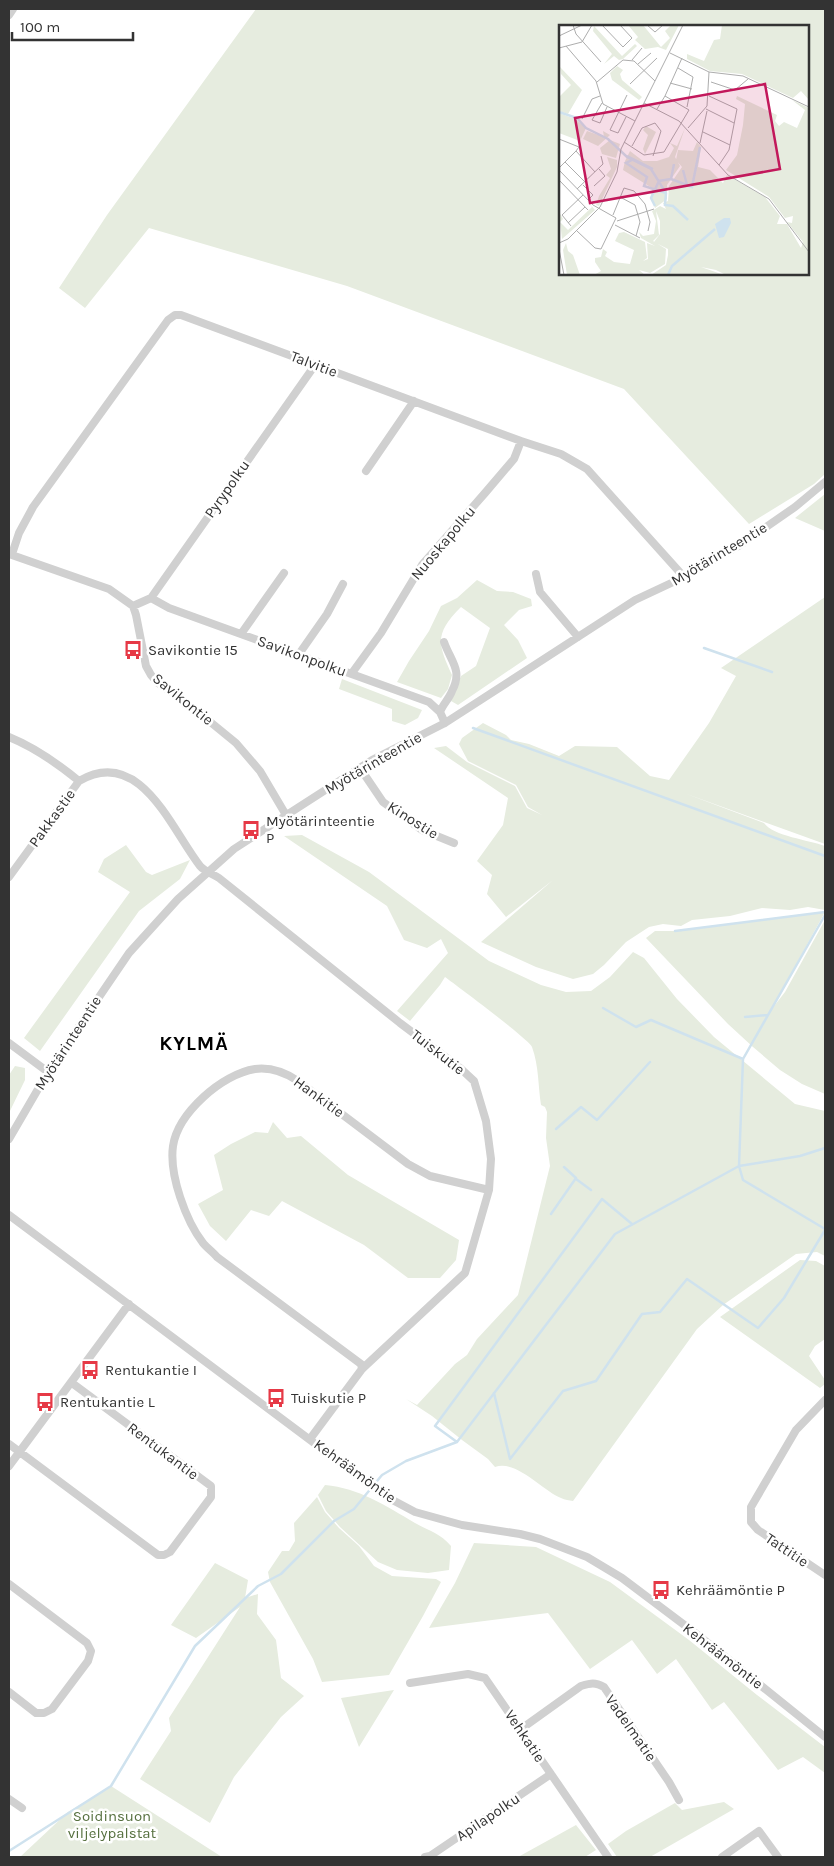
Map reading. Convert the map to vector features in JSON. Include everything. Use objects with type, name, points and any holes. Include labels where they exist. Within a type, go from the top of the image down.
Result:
[{"type":"street","points":[[9,15],[13,9]]},
{"type":"street","name":"Talvitie","points":[[10,554],[33,507],[168,320],[181,315],[520,441],[561,454],[587,469],[684,577]]},
{"type":"street","name":"Pyrypolku","points":[[151,598],[315,364]]},
{"type":"street","points":[[366,471],[414,401]]},
{"type":"street","name":"Nuoskapolku","points":[[352,673],[381,633],[422,564],[514,459],[520,441]]},
{"type":"street","name":"Myötärinteentie","points":[[9,1139],[48,1072],[129,953],[178,899],[234,849],[360,768],[405,742],[445,723],[635,600],[684,577],[740,545],[795,507],[825,482]]},
{"type":"street","points":[[10,554],[109,589],[133,606],[151,598]]},
{"type":"street","points":[[241,634],[284,573]]},
{"type":"street","points":[[536,574],[540,592],[578,637]]},
{"type":"street","points":[[299,654],[327,614],[343,584]]},
{"type":"street","name":"Savikonpolku","points":[[151,598],[169,608],[430,702],[440,712]]},
{"type":"street","name":"Savikontie","points":[[133,606],[146,666],[151,675],[158,683],[192,707],[236,743],[260,771],[286,815]]},
{"type":"street","points":[[444,642],[458,674],[454,688],[440,712],[445,723]]},
{"type":"street","points":[[9,738],[38,750],[79,781]]},
{"type":"street","name":"Kinostie","points":[[360,768],[384,802],[422,830],[454,843]]},
{"type":"street","name":"Pakkastie","points":[[9,877],[79,781],[95,774],[110,772],[128,778],[144,787],[157,802],[201,868],[209,871]]},
{"type":"street","name":"Tuiskutie","points":[[209,871],[400,1023],[460,1068],[474,1081],[486,1121],[491,1159],[489,1190],[465,1273],[362,1369],[310,1439]]},
{"type":"street","points":[[9,1043],[48,1072]]},
{"type":"street","name":"Hankitie","points":[[362,1369],[361,1364],[217,1257],[204,1243],[187,1215],[176,1179],[172,1157],[173,1145],[183,1121],[198,1102],[226,1080],[255,1069],[272,1070],[288,1074],[408,1164],[430,1176],[489,1190]]},
{"type":"street","name":"Kehräämöntie","points":[[9,1215],[310,1439],[371,1487],[415,1512],[462,1525],[527,1535],[587,1557],[622,1578],[703,1639],[825,1737]]},
{"type":"street","points":[[9,1466],[129,1304]]},
{"type":"street","name":"Rentukantie","points":[[20,1451],[158,1555],[170,1552],[211,1497],[211,1486],[72,1383]]},
{"type":"street","name":"Tattitie","points":[[825,1400],[796,1430],[751,1508],[751,1522],[758,1530],[825,1573]]},
{"type":"street","points":[[9,1444],[20,1451]]},
{"type":"street","points":[[9,1584],[88,1642],[91,1651],[88,1660],[52,1709],[44,1713],[36,1713],[9,1692]]},
{"type":"street","name":"Vehkatie","points":[[410,1683],[468,1674],[485,1678],[608,1857]]},
{"type":"street","name":"Vadelmatie","points":[[521,1729],[581,1686],[591,1683],[598,1684],[604,1688],[669,1782],[679,1800]]},
{"type":"street","name":"Apilapolku","points":[[425,1857],[430,1856],[551,1774]]},
{"type":"street","points":[[9,1799],[22,1808]]},
{"type":"street","points":[[722,1857],[759,1831],[778,1857]]},
{"type":"green space","points":[[256,9],[825,9],[825,474],[814,484],[749,524],[624,389],[347,286],[149,228],[85,308],[59,288],[107,215]]},
{"type":"green space","points":[[825,494],[825,531],[795,518]]},
{"type":"green space","points":[[477,580],[497,591],[513,592],[531,599],[532,606],[519,610],[504,625],[518,640],[527,658],[458,705],[451,701],[461,676],[476,666],[490,628],[461,607],[447,624],[441,639],[443,655],[452,675],[448,689],[441,698],[397,682],[429,631],[441,606],[457,598]]},
{"type":"green space","points":[[825,597],[825,844],[684,793],[764,823],[775,831],[825,846],[825,910],[808,907],[790,910],[762,908],[730,916],[692,920],[681,926],[663,924],[649,927],[626,942],[593,974],[573,979],[536,967],[481,942],[553,880],[506,917],[487,894],[492,875],[477,861],[503,825],[508,798],[434,748],[446,746],[467,762],[515,786],[527,808],[542,815],[528,807],[516,785],[468,761],[459,744],[462,738],[483,723],[506,735],[511,740],[529,744],[559,756],[575,746],[617,747],[650,776],[669,780],[709,723],[736,676],[721,668]]},
{"type":"green space","points":[[342,679],[422,710],[418,718],[405,725],[392,721],[392,709],[339,689]]},
{"type":"green space","points":[[302,835],[369,872],[489,961],[541,985],[566,992],[591,991],[610,977],[633,952],[644,958],[677,999],[714,1037],[795,1104],[825,1111],[825,1256],[817,1252],[796,1254],[723,1305],[697,1329],[573,1501],[562,1499],[512,1467],[495,1467],[488,1459],[432,1416],[406,1399],[417,1405],[455,1364],[467,1355],[477,1339],[518,1295],[550,1166],[546,1138],[547,1112],[545,1107],[541,1105],[537,1069],[532,1047],[507,1024],[445,977],[410,1021],[397,1011],[448,953],[441,939],[427,948],[404,940],[387,906],[284,836]]},
{"type":"green space","points":[[126,845],[146,872],[152,875],[190,860],[180,879],[139,911],[40,1051],[24,1038],[130,892],[98,872],[104,859]]},
{"type":"green space","points":[[825,912],[771,1010],[785,992],[825,920],[825,1094],[802,1084],[780,1070],[753,1047],[728,1024],[646,938],[655,931],[675,931]]},
{"type":"green space","points":[[15,1066],[25,1068],[25,1080],[9,1113],[9,1075]]},
{"type":"green space","points":[[273,1122],[287,1138],[301,1136],[348,1175],[459,1240],[456,1260],[440,1278],[408,1278],[364,1245],[282,1201],[269,1216],[251,1210],[226,1241],[210,1226],[198,1204],[223,1190],[214,1155],[255,1132],[268,1133]]},
{"type":"green space","points":[[800,1260],[816,1261],[825,1266],[825,1339],[815,1346],[809,1356],[825,1380],[825,1384],[820,1388],[720,1317]]},
{"type":"green space","points":[[325,1485],[361,1494],[438,1535],[451,1546],[449,1570],[428,1573],[397,1570],[378,1562],[340,1527],[326,1511],[318,1495]]},
{"type":"green space","points":[[317,1497],[325,1512],[359,1546],[374,1566],[392,1576],[436,1579],[441,1582],[389,1675],[322,1682],[313,1659],[270,1582],[268,1572],[282,1551],[289,1551],[295,1541],[294,1523]]},
{"type":"green space","points":[[474,1543],[536,1547],[610,1582],[689,1640],[825,1747],[825,1773],[803,1757],[778,1770],[724,1702],[712,1710],[676,1659],[657,1674],[632,1640],[590,1669],[548,1613],[429,1628],[455,1583]]},
{"type":"green space","points":[[215,1563],[248,1580],[245,1598],[258,1594],[257,1614],[276,1640],[281,1678],[304,1696],[281,1717],[234,1777],[210,1823],[140,1779],[171,1731],[169,1718],[240,1607],[196,1638],[171,1625]]},
{"type":"green space","points":[[394,1690],[359,1747],[341,1698]]},
{"type":"green space","name":"Soidinsuon viljelypalstat","points":[[111,1786],[222,1857],[20,1857],[68,1812]]},
{"type":"green space","points":[[724,1802],[734,1809],[650,1857],[617,1857],[608,1844],[626,1831],[675,1803],[682,1810]]},
{"type":"green space","points":[[576,1825],[596,1850],[585,1857],[518,1857]]},
{"type":"waterway","points":[[704,648],[772,672]]},
{"type":"waterway","points":[[473,728],[825,856]]},
{"type":"waterway","points":[[675,931],[825,912]]},
{"type":"waterway","points":[[743,1059],[825,915]]},
{"type":"waterway","points":[[603,1008],[636,1027],[651,1020],[743,1059],[739,1166],[743,1180],[825,1229]]},
{"type":"waterway","points":[[745,1017],[768,1015]]},
{"type":"waterway","points":[[556,1129],[581,1107],[597,1120],[650,1062]]},
{"type":"waterway","points":[[9,1851],[111,1786],[195,1646],[258,1586],[281,1574],[334,1521],[354,1509],[382,1475],[406,1461],[457,1442],[615,1234],[739,1166],[800,1156],[825,1148]]},
{"type":"waterway","points":[[551,1214],[576,1178],[564,1167]]},
{"type":"waterway","points":[[576,1179],[591,1190]]},
{"type":"waterway","points":[[457,1442],[435,1426],[602,1199],[632,1224]]},
{"type":"waterway","points":[[494,1393],[510,1459],[563,1391],[596,1381],[642,1314],[660,1312],[687,1279],[758,1328],[784,1298],[825,1230]]},
{"type":"place","name":"Savikontie 15","points":[[133,650]]},
{"type":"place","name":"Myötärinteentie P","points":[[251,830]]},
{"type":"place","name":"Rentukantie I","points":[[90,1370]]},
{"type":"place","name":"Tuiskutie P","points":[[276,1398]]},
{"type":"place","name":"Rentukantie L","points":[[45,1402]]},
{"type":"place","name":"Kehräämöntie P","points":[[661,1590]]},
{"type":"district","name":"KYLMÄ","points":[[194,1043]]}]
